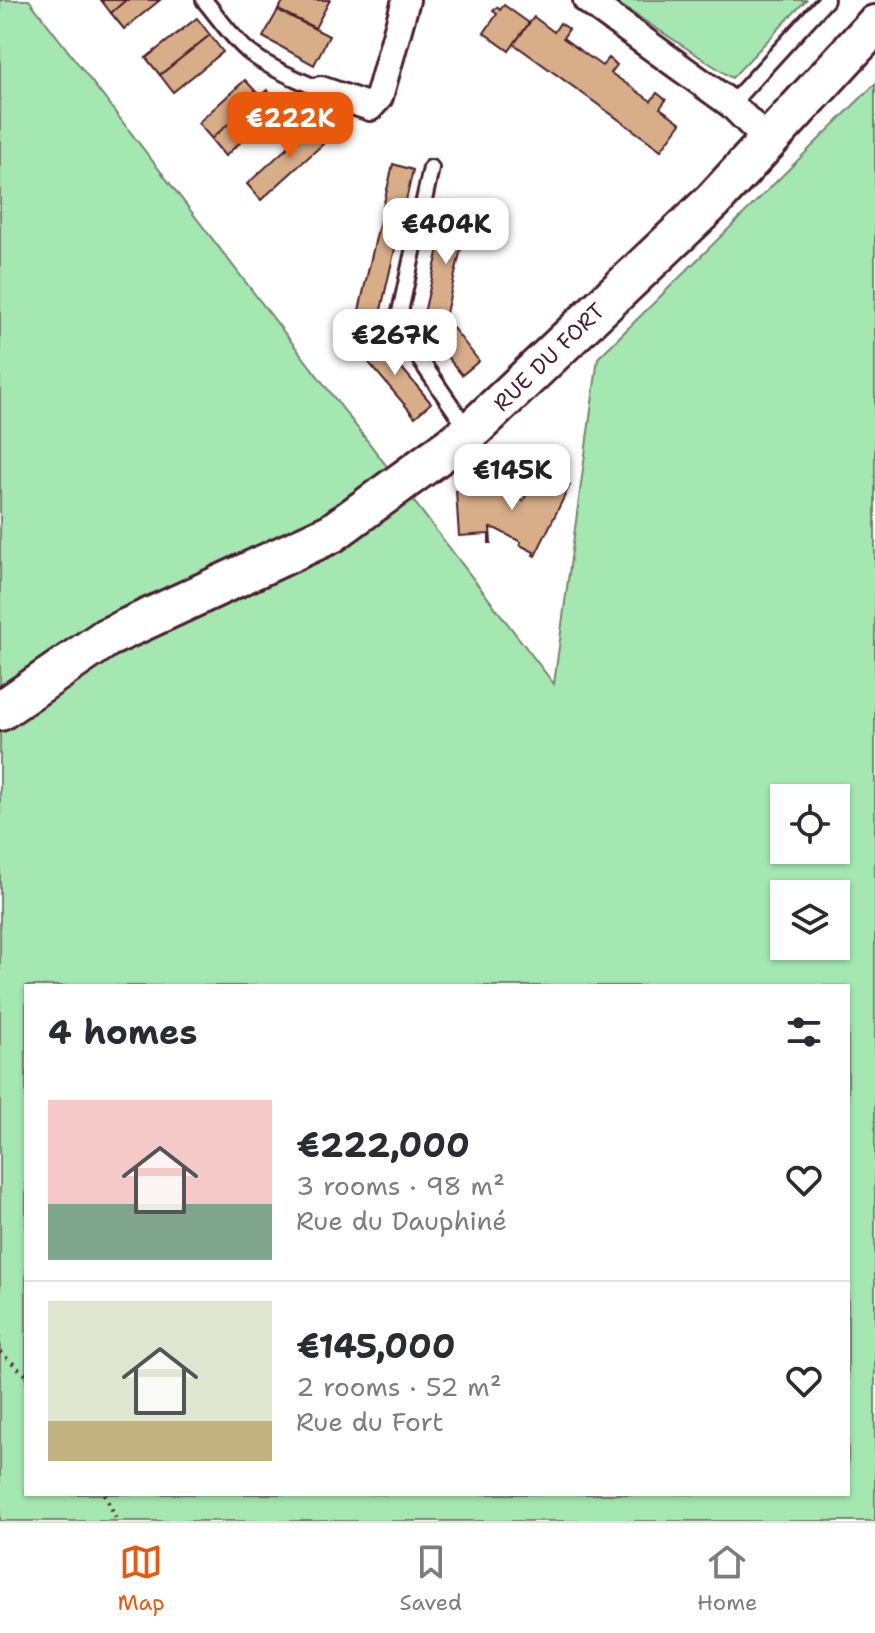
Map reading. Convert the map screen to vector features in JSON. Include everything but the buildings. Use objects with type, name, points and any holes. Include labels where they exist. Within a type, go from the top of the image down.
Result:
[{"type":"street","points":[[321,90],[370,107],[379,97],[406,0]]},
{"type":"street","points":[[587,0],[731,104],[768,141]]},
{"type":"street","name":"RUE DU FORT","points":[[0,711],[106,638],[332,533],[470,432],[713,201],[875,25]]},
{"type":"lane","points":[[204,0],[250,53],[321,90]]},
{"type":"lane","points":[[731,104],[826,0]]},
{"type":"lane","points":[[431,168],[397,326],[470,432]]},
{"type":"path","points":[[0,1352],[24,1373]]},
{"type":"path","points":[[106,1496],[117,1521]]},
{"type":"green space","points":[[0,0],[29,0],[554,684],[598,358],[875,84],[875,1521],[0,1521]]},
{"type":"green space","points":[[613,0],[806,0],[732,78]]}]
